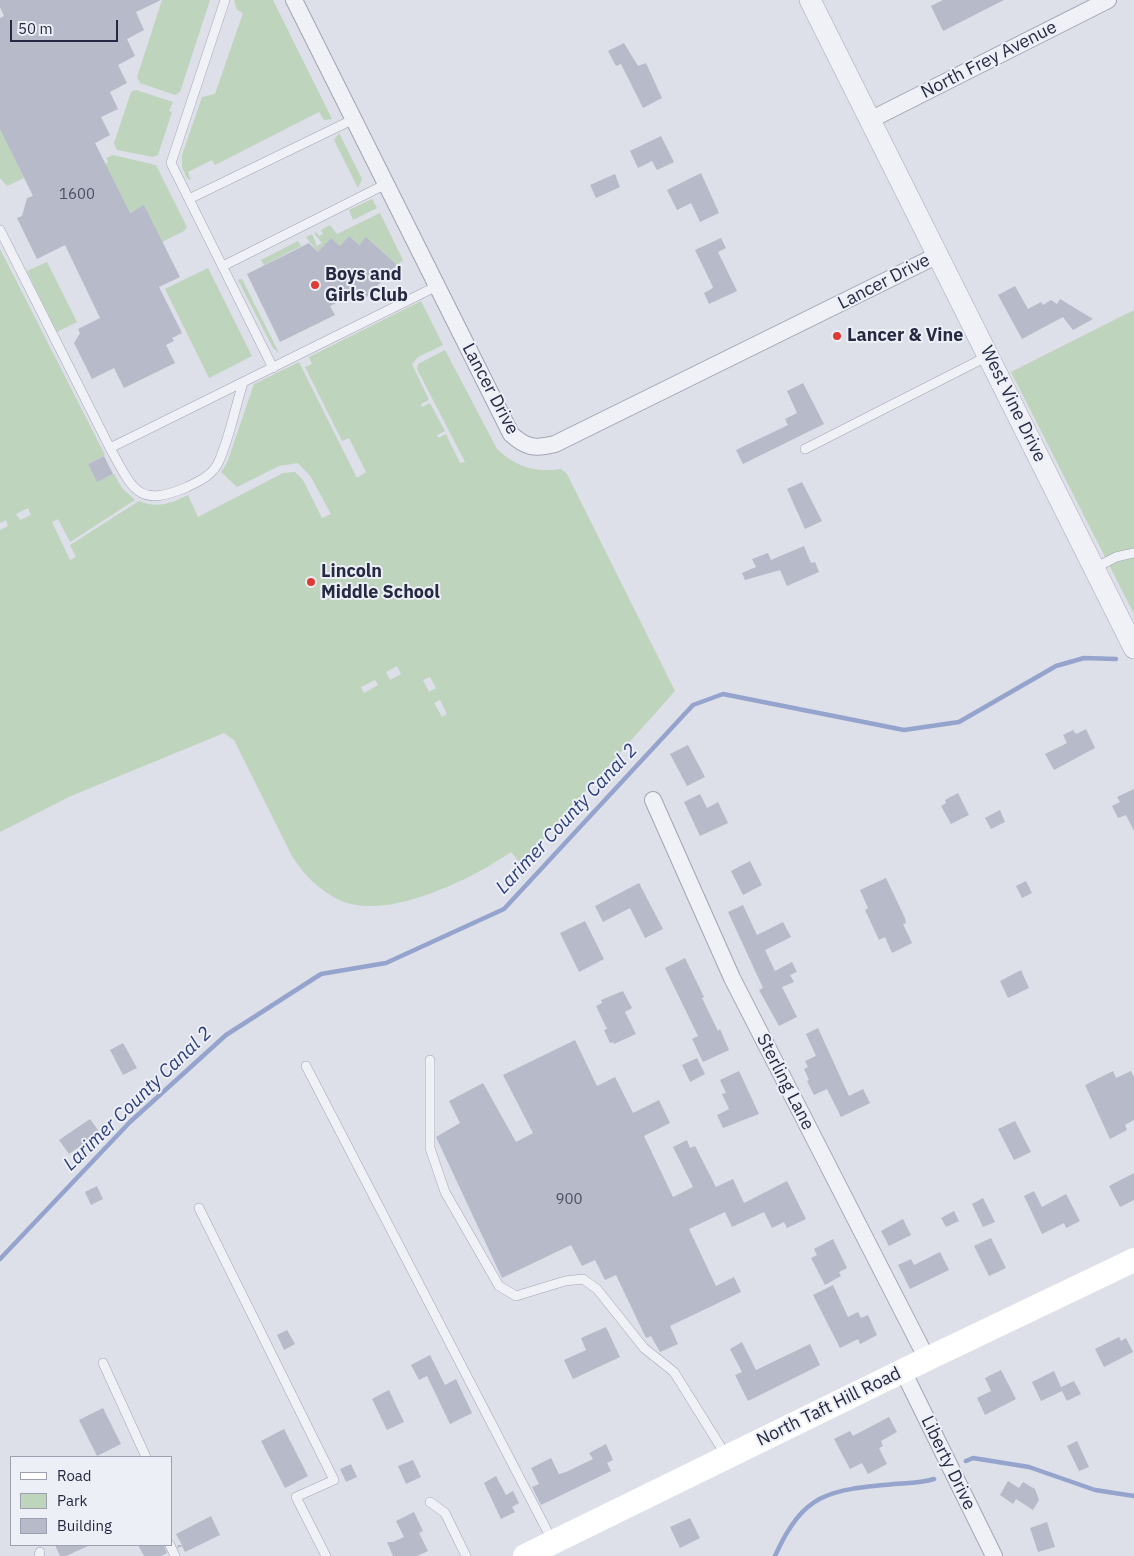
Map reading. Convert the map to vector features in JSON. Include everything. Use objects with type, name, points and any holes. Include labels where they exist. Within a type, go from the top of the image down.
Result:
[{"type":"main road","name":"North Taft Hill Road","points":[[525,1556],[903,1370],[1134,1260]]},
{"type":"street","name":"Lancer Drive","points":[[294,0],[511,434],[521,443],[530,447],[539,448],[555,444],[938,255]]},
{"type":"street","name":"West Vine Drive","points":[[810,0],[1134,648]]},
{"type":"street","name":"North Frey Avenue","points":[[870,120],[1108,0]]},
{"type":"street","name":"Sterling Lane","points":[[653,800],[732,978],[927,1359]]},
{"type":"street","name":"Liberty Drive","points":[[903,1370],[994,1556]]},
{"type":"lane","points":[[225,0],[171,163],[273,368]]},
{"type":"lane","points":[[189,199],[354,119]]},
{"type":"lane","points":[[223,266],[386,184]]},
{"type":"lane","points":[[0,230],[128,482],[145,496],[164,497],[204,480],[219,462],[243,383]]},
{"type":"lane","points":[[110,448],[437,286]]},
{"type":"lane","points":[[805,449],[989,356]]},
{"type":"lane","points":[[1094,568],[1116,557],[1134,553]]},
{"type":"lane","points":[[430,1060],[430,1148],[444,1192],[499,1286],[516,1296],[565,1280],[583,1279],[598,1289],[644,1348],[674,1372],[727,1457]]},
{"type":"lane","points":[[306,1066],[553,1542]]},
{"type":"lane","points":[[199,1208],[334,1480],[296,1497],[326,1556]]},
{"type":"lane","points":[[103,1363],[146,1456]]},
{"type":"lane","points":[[430,1502],[445,1513],[466,1556]]},
{"type":"green space","points":[[162,0],[210,0],[180,92],[175,95],[140,83],[137,77]]},
{"type":"green space","points":[[234,0],[273,0],[332,119],[324,120],[319,112],[215,165],[212,160],[188,172],[191,180],[187,178],[182,167],[182,155],[202,97],[215,94],[243,13],[237,10]]},
{"type":"green space","points":[[136,90],[173,102],[169,111],[172,112],[158,155],[153,157],[117,150],[114,143],[131,92]]},
{"type":"green space","points":[[0,129],[18,157],[15,159],[24,178],[7,186],[0,178]]},
{"type":"green space","points":[[339,133],[362,179],[358,188],[334,140]]},
{"type":"green space","points":[[113,155],[156,165],[187,227],[184,231],[162,242],[144,206],[127,214],[105,164],[108,162],[106,158]]},
{"type":"green space","points":[[372,199],[377,208],[353,220],[349,210]]},
{"type":"green space","points":[[380,213],[403,260],[397,265],[366,237],[359,245],[349,236],[340,246],[331,238],[318,252],[306,237],[312,234],[317,246],[322,243],[314,233],[316,232],[319,236],[323,234],[321,230],[330,225],[337,234]]},
{"type":"green space","points":[[298,241],[301,246],[264,265],[261,260]]},
{"type":"green space","name":"Lincoln Middle School","points":[[0,249],[105,455],[88,464],[97,481],[114,474],[122,488],[135,500],[70,542],[58,519],[52,522],[70,560],[76,557],[70,545],[139,501],[158,505],[188,495],[198,517],[283,473],[295,472],[303,480],[322,518],[331,514],[311,477],[298,463],[279,466],[237,487],[221,472],[227,463],[254,384],[299,362],[357,478],[366,472],[349,438],[342,441],[305,367],[312,364],[309,357],[421,301],[443,345],[418,357],[412,364],[429,400],[421,404],[422,407],[430,403],[445,431],[437,435],[438,438],[446,434],[460,463],[465,462],[417,369],[418,364],[445,350],[497,449],[511,460],[526,467],[543,470],[561,469],[567,474],[675,691],[521,864],[511,852],[452,885],[404,902],[380,906],[358,905],[339,900],[325,892],[312,881],[292,856],[234,740],[224,733],[71,796],[0,832],[0,530],[8,526],[6,520],[0,523]],"holes":[[[28,508],[31,515],[20,520],[16,514]],[[397,666],[401,674],[390,680],[386,672]],[[430,677],[436,688],[429,692],[423,680]],[[375,680],[378,685],[364,693],[361,687]],[[440,700],[447,714],[442,717],[434,703]]]},
{"type":"green space","points":[[47,262],[77,322],[57,332],[27,271]]},
{"type":"green space","points":[[208,268],[252,356],[209,378],[165,289]]},
{"type":"green space","points":[[242,279],[279,353],[273,348],[238,280]]},
{"type":"green space","points":[[1134,310],[1134,614],[1011,372]]},
{"type":"building","points":[[0,0],[161,0],[136,12],[144,30],[127,39],[135,56],[118,65],[127,83],[110,92],[118,109],[101,117],[110,135],[95,143],[130,213],[144,205],[180,277],[159,287],[182,333],[172,338],[174,341],[166,345],[175,363],[124,388],[114,368],[92,379],[74,343],[80,333],[78,329],[100,318],[65,245],[37,259],[17,218],[22,216],[27,198],[33,196],[0,129],[0,18],[4,16],[0,7]]},
{"type":"building","points":[[943,0],[1004,0],[943,31],[931,6]]},
{"type":"building","points":[[624,43],[638,66],[646,63],[662,98],[643,108],[621,64],[616,66],[608,51]]},
{"type":"building","points":[[661,136],[674,162],[657,170],[652,161],[638,168],[630,151]]},
{"type":"building","points":[[701,173],[719,213],[700,222],[691,203],[677,210],[667,190]]},
{"type":"building","points":[[615,174],[620,187],[596,198],[590,185]]},
{"type":"building","name":"Boys and Girls Club","points":[[349,236],[359,245],[366,237],[397,265],[361,303],[353,295],[330,306],[335,315],[280,342],[247,274],[309,243],[318,252],[331,238],[340,246]]},
{"type":"building","points":[[721,238],[726,248],[718,252],[737,291],[709,304],[704,293],[713,288],[695,250]]},
{"type":"building","points":[[1015,286],[1028,309],[1041,302],[1043,305],[1051,300],[1057,304],[1060,299],[1093,319],[1073,330],[1063,317],[1022,339],[998,295]]},
{"type":"building","points":[[803,383],[824,424],[743,464],[736,450],[788,425],[785,419],[797,413],[787,391]]},
{"type":"building","points":[[104,456],[113,474],[97,482],[88,464]]},
{"type":"building","points":[[802,482],[822,521],[805,529],[787,489]]},
{"type":"building","points":[[804,546],[811,563],[815,562],[819,572],[787,586],[780,570],[745,580],[742,573],[756,567],[752,559],[768,553],[771,560]]},
{"type":"building","points":[[1086,729],[1095,748],[1054,770],[1045,754],[1067,743],[1063,735],[1073,730],[1076,734]]},
{"type":"building","points":[[688,745],[705,777],[687,786],[670,754]]},
{"type":"building","points":[[1134,789],[1134,831],[1126,815],[1118,818],[1112,806],[1120,802],[1117,797]]},
{"type":"building","points":[[958,793],[969,815],[951,824],[941,806],[946,803],[945,800]]},
{"type":"building","points":[[700,794],[707,808],[718,802],[728,823],[700,836],[684,802]]},
{"type":"building","points":[[1000,810],[1005,822],[991,829],[985,818]]},
{"type":"building","points":[[750,861],[762,885],[743,895],[731,871]]},
{"type":"building","points":[[886,878],[905,918],[906,923],[903,924],[912,943],[892,953],[885,937],[879,940],[865,910],[868,908],[860,890]]},
{"type":"building","points":[[1026,881],[1032,893],[1022,898],[1016,886]]},
{"type":"building","points":[[639,883],[663,929],[645,938],[630,908],[603,922],[595,906]]},
{"type":"building","points":[[743,905],[757,935],[783,922],[791,937],[765,950],[775,971],[792,962],[797,972],[790,975],[794,982],[782,987],[797,1017],[779,1026],[759,990],[763,988],[728,912]]},
{"type":"building","points":[[585,921],[604,959],[579,972],[560,933]]},
{"type":"building","points":[[685,958],[704,997],[702,998],[718,1031],[720,1029],[729,1050],[703,1062],[692,1039],[698,1036],[665,968]]},
{"type":"building","points":[[1021,970],[1029,988],[1008,998],[1000,981]]},
{"type":"building","points":[[623,991],[632,1008],[625,1012],[636,1034],[614,1044],[613,1042],[610,1043],[604,1030],[607,1029],[596,1006],[602,1003],[601,1000]]},
{"type":"building","points":[[818,1028],[849,1096],[863,1089],[870,1103],[841,1117],[827,1089],[814,1095],[807,1081],[809,1080],[804,1069],[808,1067],[805,1061],[816,1056],[806,1034]]},
{"type":"building","points":[[575,1040],[597,1086],[615,1077],[633,1113],[659,1100],[670,1123],[644,1136],[673,1197],[693,1187],[673,1147],[687,1140],[690,1148],[695,1146],[716,1187],[733,1179],[744,1203],[787,1181],[806,1219],[787,1228],[784,1222],[772,1228],[764,1212],[732,1227],[725,1212],[689,1229],[716,1286],[734,1277],[741,1292],[670,1326],[678,1344],[660,1352],[651,1336],[646,1338],[616,1275],[605,1280],[595,1260],[582,1266],[571,1245],[502,1278],[436,1137],[460,1123],[449,1101],[483,1083],[516,1142],[533,1133],[503,1075]]},
{"type":"building","points":[[123,1043],[137,1068],[123,1075],[110,1050]]},
{"type":"building","points":[[697,1058],[705,1074],[690,1082],[682,1065]]},
{"type":"building","points":[[739,1071],[759,1114],[723,1128],[717,1115],[729,1109],[722,1094],[726,1093],[720,1080]]},
{"type":"building","points":[[1113,1071],[1116,1078],[1131,1071],[1134,1077],[1134,1120],[1125,1125],[1127,1130],[1110,1139],[1085,1085]]},
{"type":"building","points":[[90,1119],[100,1133],[69,1154],[59,1140]]},
{"type":"building","points":[[1015,1121],[1031,1152],[1014,1160],[998,1129]]},
{"type":"building","points":[[1134,1173],[1134,1200],[1120,1207],[1109,1186]]},
{"type":"building","points":[[97,1186],[103,1199],[91,1205],[85,1192]]},
{"type":"building","points":[[1034,1191],[1042,1207],[1066,1194],[1080,1221],[1066,1228],[1064,1223],[1042,1234],[1024,1196]]},
{"type":"building","points":[[983,1198],[995,1222],[983,1227],[972,1204]]},
{"type":"building","points":[[954,1211],[959,1221],[946,1227],[941,1218]]},
{"type":"building","points":[[903,1219],[911,1235],[889,1246],[881,1231]]},
{"type":"building","points":[[991,1238],[1006,1268],[989,1276],[974,1246]]},
{"type":"building","points":[[833,1239],[847,1268],[839,1272],[841,1276],[825,1285],[811,1258],[817,1255],[814,1249]]},
{"type":"building","points":[[940,1252],[949,1270],[910,1289],[898,1265],[911,1259],[914,1265]]},
{"type":"building","points":[[833,1285],[848,1317],[858,1312],[861,1318],[868,1315],[877,1335],[860,1344],[858,1339],[840,1348],[813,1295]]},
{"type":"building","points":[[606,1327],[620,1357],[573,1379],[564,1360],[586,1350],[581,1338]]},
{"type":"building","points":[[287,1330],[295,1344],[284,1350],[277,1335]]},
{"type":"building","points":[[1119,1337],[1121,1341],[1126,1338],[1133,1352],[1104,1367],[1095,1349]]},
{"type":"building","points":[[742,1342],[756,1370],[810,1344],[820,1365],[748,1401],[735,1375],[742,1372],[730,1349]]},
{"type":"building","points":[[430,1355],[445,1385],[456,1379],[472,1413],[450,1424],[427,1376],[419,1380],[411,1365]]},
{"type":"building","points":[[1001,1370],[1016,1399],[985,1415],[977,1398],[991,1391],[985,1378]]},
{"type":"building","points":[[1054,1371],[1061,1387],[1074,1381],[1081,1394],[1067,1401],[1062,1391],[1041,1401],[1032,1382]]},
{"type":"building","points":[[389,1390],[404,1422],[387,1430],[372,1399]]},
{"type":"building","points":[[103,1408],[121,1444],[97,1456],[79,1420]]},
{"type":"building","points":[[889,1417],[897,1432],[881,1441],[883,1446],[879,1448],[887,1464],[868,1474],[862,1463],[850,1469],[834,1439],[850,1431],[853,1436]]},
{"type":"building","points":[[284,1429],[308,1476],[285,1488],[261,1441]]},
{"type":"building","points":[[1077,1441],[1089,1467],[1079,1471],[1067,1446]]},
{"type":"building","points":[[606,1444],[613,1460],[607,1463],[611,1471],[541,1505],[532,1487],[539,1484],[531,1468],[551,1458],[559,1474],[566,1472],[593,1459],[589,1453]]},
{"type":"building","points":[[413,1460],[421,1477],[406,1484],[398,1466]]},
{"type":"building","points":[[351,1464],[357,1477],[346,1482],[340,1469]]},
{"type":"building","points":[[496,1476],[506,1495],[513,1491],[519,1503],[512,1507],[515,1512],[501,1519],[484,1483]]},
{"type":"building","points":[[1008,1481],[1019,1488],[1023,1482],[1035,1489],[1039,1500],[1033,1510],[1016,1499],[1013,1504],[1000,1495]]},
{"type":"building","points":[[414,1512],[423,1531],[419,1533],[428,1551],[417,1556],[393,1556],[387,1542],[393,1542],[404,1537],[396,1521]]},
{"type":"building","points":[[211,1516],[220,1535],[185,1552],[182,1546],[178,1548],[177,1545],[182,1545],[176,1534]]},
{"type":"building","points":[[690,1518],[700,1538],[680,1548],[670,1527]]},
{"type":"building","points":[[1047,1522],[1055,1547],[1038,1552],[1030,1528]]},
{"type":"building","points":[[55,1546],[88,1546],[66,1556],[60,1556]]},
{"type":"building","points":[[139,1546],[164,1546],[167,1553],[161,1556],[144,1556]]},
{"type":"waterway","name":"Larimer County Canal 2","points":[[0,1259],[130,1122],[226,1035],[321,974],[386,963],[504,909],[693,705],[723,694],[904,730],[959,722],[1056,666],[1084,658],[1116,659]]},
{"type":"waterway","points":[[966,1461],[973,1458],[1029,1467],[1095,1490],[1134,1496]]},
{"type":"waterway","points":[[775,1556],[797,1519],[808,1507],[821,1498],[852,1489],[934,1479]]},
{"type":"place","name":"Boys and Girls Club","points":[[315,285]]},
{"type":"place","name":"Lancer & Vine","points":[[837,336]]},
{"type":"place","name":"Lincoln Middle School","points":[[311,582]]}]
